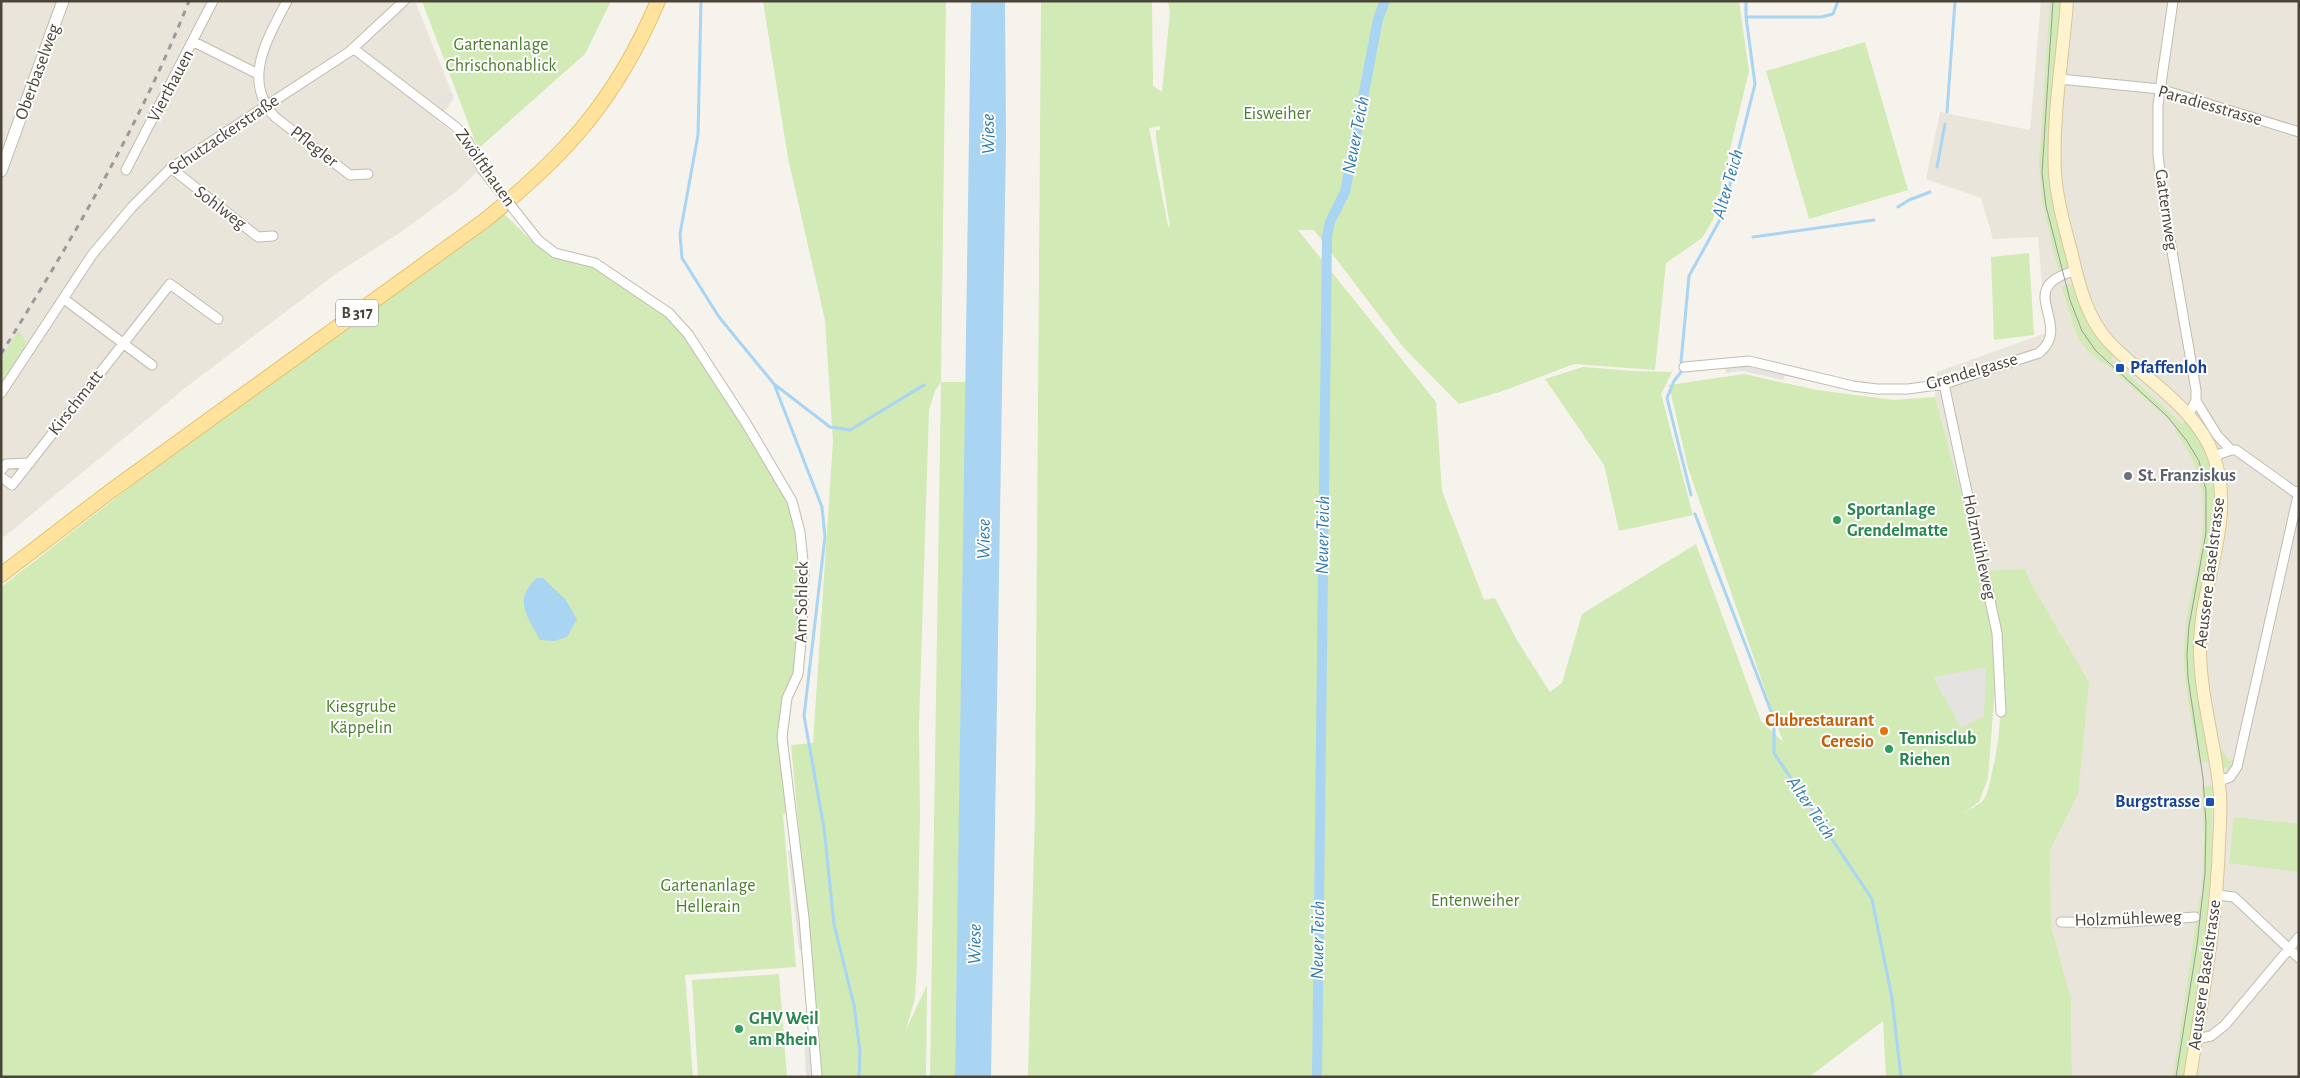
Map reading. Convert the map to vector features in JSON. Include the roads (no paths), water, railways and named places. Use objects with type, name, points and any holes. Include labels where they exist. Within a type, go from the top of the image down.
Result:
[{"type":"main road","name":"B 317","points":[[1,575],[187,436],[477,226],[539,175],[588,123],[609,95],[629,64],[658,1]]},
{"type":"main road","name":"Aeussere Baselstrasse","points":[[2067,1],[2055,149],[2055,172],[2060,206],[2075,271],[2086,304],[2100,332],[2118,352],[2188,415],[2202,431],[2214,456],[2221,487],[2220,524],[2200,641],[2201,682],[2220,797],[2217,895],[2190,1077]]},
{"type":"street","name":"Oberbaselweg","points":[[3,164],[63,1]]},
{"type":"street","name":"Vierthauen","points":[[126,170],[214,1]]},
{"type":"street","points":[[265,106],[258,74],[260,57],[287,1]]},
{"type":"street","name":"Schutzackerstraße","points":[[1,393],[92,255],[132,207],[171,168],[354,49],[404,1]]},
{"type":"street","name":"Gatternweg","points":[[2172,1],[2158,104],[2158,155],[2164,205],[2196,401]]},
{"type":"street","points":[[194,42],[258,74]]},
{"type":"street","name":"Zwölfthauen","points":[[354,49],[456,127],[468,140],[482,169],[538,240]]},
{"type":"street","name":"Paradiesstrasse","points":[[2060,79],[2160,90],[2299,132]]},
{"type":"street","name":"Pflegler","points":[[265,106],[275,117],[350,175],[368,174]]},
{"type":"street","name":"Sohlweg","points":[[171,168],[258,237],[273,236]]},
{"type":"street","name":"Am Sohleck","points":[[538,240],[555,253],[595,263],[668,313],[694,342],[746,423],[792,501],[800,532],[804,571],[802,632],[798,674],[787,698],[782,737],[804,918],[817,1077]]},
{"type":"street","name":"Grendelgasse","points":[[1684,367],[1749,361],[1853,386],[1877,389],[1908,389],[1944,384],[2039,353],[2045,348],[2051,332],[2045,301],[2046,290],[2054,279],[2075,271]]},
{"type":"street","name":"Kirschmatt","points":[[1,477],[12,485],[170,284],[218,319]]},
{"type":"street","points":[[64,299],[152,365]]},
{"type":"street","name":"Holzmühleweg","points":[[1944,384],[1997,633],[2001,712]]},
{"type":"street","points":[[2188,415],[2196,401],[2217,435],[2231,450],[2243,454],[2298,494],[2237,767],[2230,777],[2218,781]]},
{"type":"street","points":[[2214,456],[2231,450]]},
{"type":"street","points":[[1,470],[6,464],[30,463]]},
{"type":"street","points":[[2217,895],[2234,898],[2299,958]]},
{"type":"street","name":"Holzmühleweg","points":[[2061,922],[2116,923],[2195,917]]},
{"type":"street","points":[[2196,1039],[2211,1036],[2225,1025],[2299,937]]},
{"type":"water","name":"Wiese","points":[[971,1],[1005,1],[1006,139],[991,1077],[955,1077]]},
{"type":"water","points":[[537,578],[543,578],[565,599],[577,619],[567,637],[554,641],[540,640],[531,624],[524,601],[529,586]]},
{"type":"waterway","points":[[701,1],[698,135],[680,234],[682,258],[719,317],[774,384],[830,427],[850,430],[924,385]]},
{"type":"waterway","name":"Neuer Teich","points":[[1317,1077],[1327,236],[1330,222],[1345,192],[1378,19],[1385,1]]},
{"type":"waterway","name":"Alter Teich","points":[[1681,362],[1689,276],[1722,216],[1755,84],[1746,17],[1746,1]]},
{"type":"waterway","points":[[1746,17],[1821,17],[1833,14],[1838,1]]},
{"type":"waterway","points":[[1947,112],[1955,1]]},
{"type":"waterway","points":[[1937,167],[1945,124]]},
{"type":"waterway","points":[[1898,207],[1909,200],[1930,192]]},
{"type":"waterway","points":[[1753,237],[1874,220]]},
{"type":"waterway","name":"Alter Teich","points":[[1681,372],[1674,381],[1667,398],[1691,495]]},
{"type":"waterway","points":[[774,384],[822,507],[825,537],[804,716],[824,828],[834,924],[854,1005],[860,1052],[859,1077]]},
{"type":"waterway","name":"Alter Teich","points":[[1695,514],[1774,719],[1774,753],[1872,899],[1892,998],[1901,1077]]},
{"type":"tram line","points":[[2053,1],[2042,173],[2046,206],[2070,300],[2082,331],[2096,351],[2167,416],[2187,441],[2199,461],[2206,490],[2206,533],[2189,626],[2187,654],[2188,678],[2203,778],[2206,823],[2205,873],[2197,945],[2176,1077]]},
{"type":"railway","points":[[1,354],[103,182],[149,93],[189,1]]},
{"type":"place","name":"Pfaffenloh","points":[[2120,368]]},
{"type":"place","name":"St. Franziskus","points":[[2128,476]]},
{"type":"place","name":"Sportanlage Grendelmatte","points":[[1837,520]]},
{"type":"place","name":"Clubrestaurant Ceresio","points":[[1884,731]]},
{"type":"place","name":"Tennisclub Riehen","points":[[1889,749]]},
{"type":"place","name":"Burgstrasse","points":[[2210,802]]},
{"type":"place","name":"GHV Weil am Rhein","points":[[739,1029]]},
{"type":"park label","name":"Gartenanlage Chrischonablick","points":[[501,55]]},
{"type":"park label","name":"Eisweiher","points":[[1277,114]]},
{"type":"park label","name":"Kiesgrube Käppelin","points":[[361,718]]},
{"type":"park label","name":"Gartenanlage Hellerain","points":[[708,896]]},
{"type":"park label","name":"Entenweiher","points":[[1475,901]]}]
